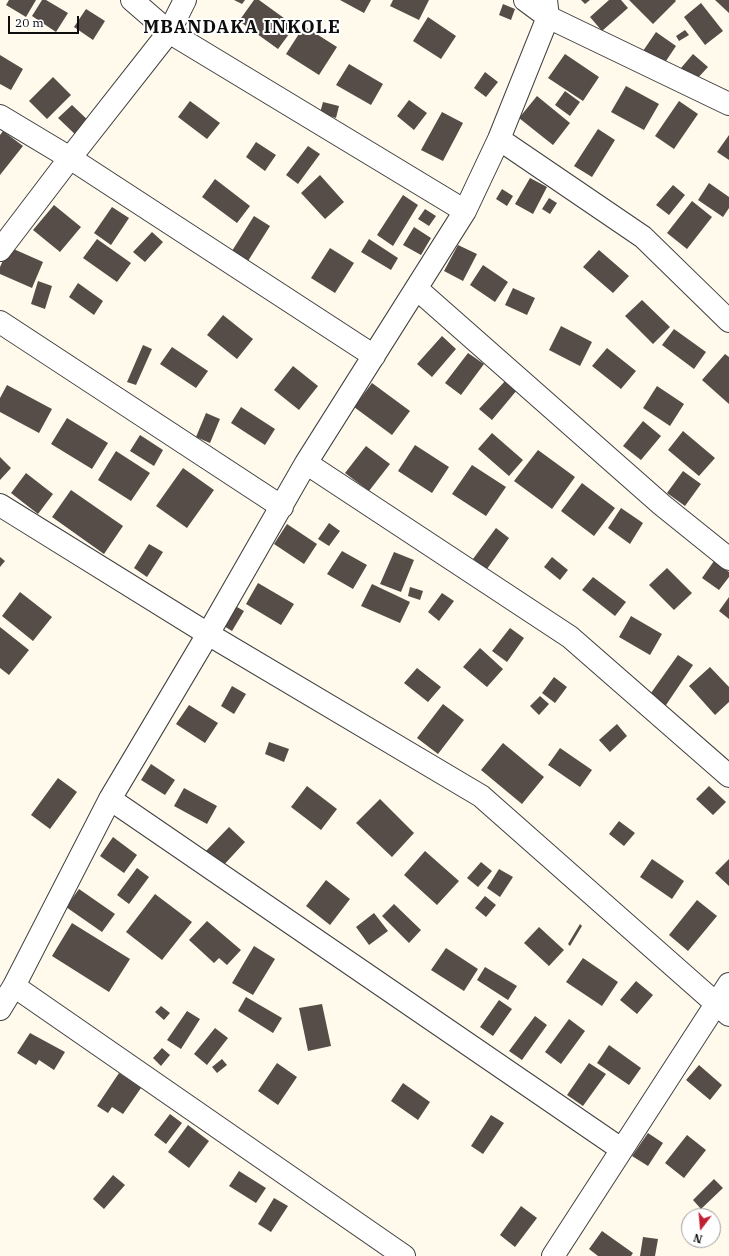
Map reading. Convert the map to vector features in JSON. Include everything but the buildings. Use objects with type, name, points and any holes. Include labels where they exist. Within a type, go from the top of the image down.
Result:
[{"type":"street","points":[[132,0],[169,32],[465,211]]},
{"type":"street","points":[[0,250],[169,32],[185,0]]},
{"type":"street","points":[[525,0],[547,8],[729,104]]},
{"type":"street","points":[[0,1009],[14,986],[110,799],[208,634],[306,463],[465,211],[499,139],[547,8]]},
{"type":"street","points":[[0,116],[70,158],[374,356]]},
{"type":"street","points":[[499,139],[643,237],[729,321]]},
{"type":"street","points":[[417,289],[662,505],[729,559]]},
{"type":"street","points":[[0,322],[282,507]]},
{"type":"street","points":[[306,463],[570,637],[729,776]]},
{"type":"street","points":[[0,505],[208,634],[481,796],[723,1010]]},
{"type":"street","points":[[110,799],[621,1149]]},
{"type":"street","points":[[552,1256],[621,1149],[723,1010],[729,984]]},
{"type":"street","points":[[14,986],[404,1256]]},
{"type":"district","name":"MBANDAKA INKOLE","points":[[242,28]]}]
